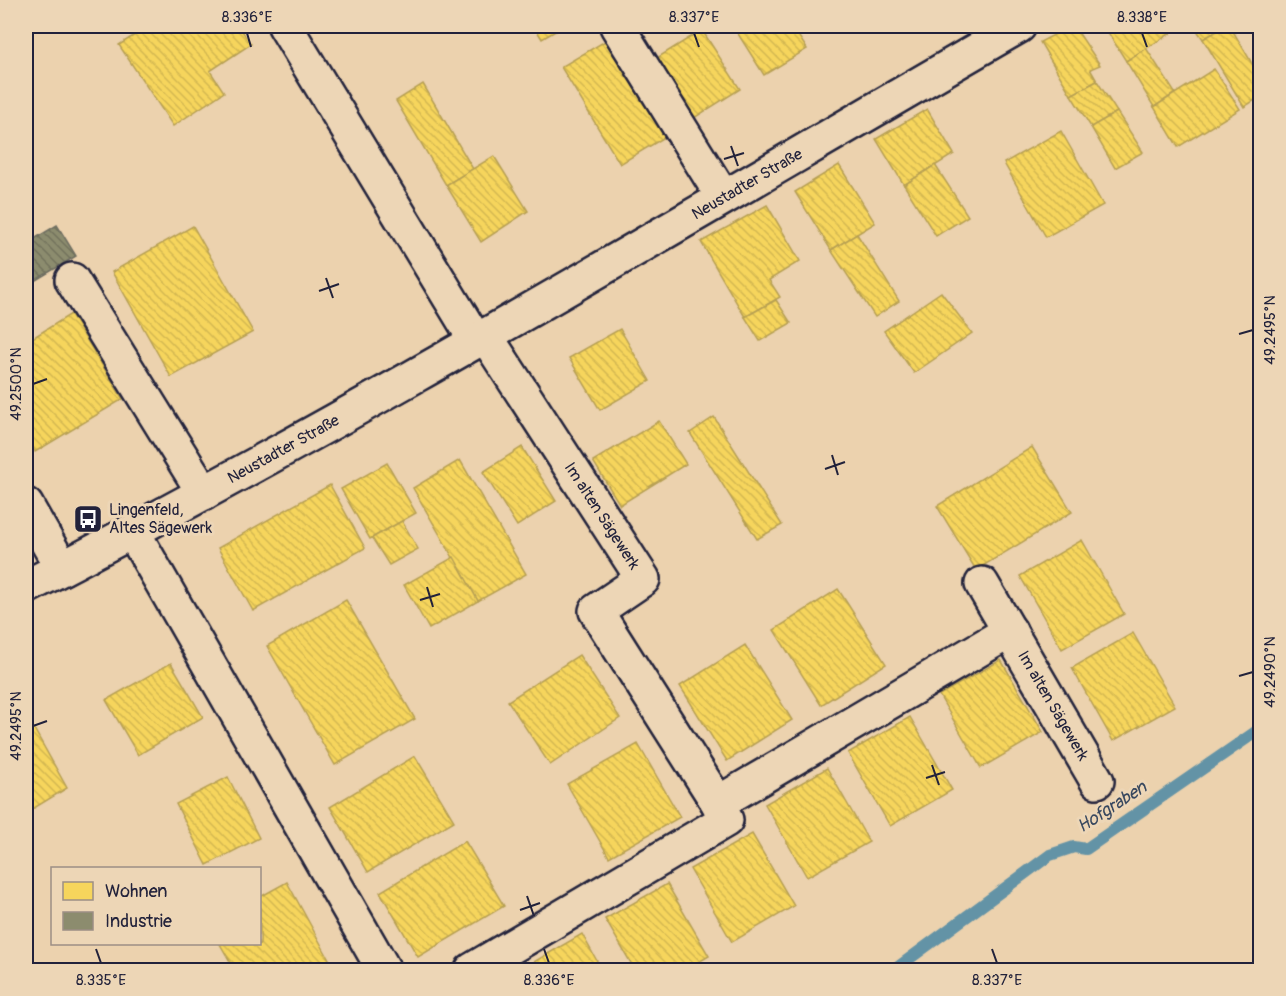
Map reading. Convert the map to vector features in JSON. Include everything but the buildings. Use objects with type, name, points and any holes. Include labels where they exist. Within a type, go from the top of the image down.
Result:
[{"type":"street","points":[[285,26],[481,338]]},
{"type":"street","points":[[617,26],[723,197]]},
{"type":"street","name":"Neustadter Straße","points":[[26,587],[133,532],[481,338],[1020,26]]},
{"type":"street","points":[[72,279],[204,493]]},
{"type":"street","name":"Im alten Sägewerk","points":[[481,338],[643,579],[596,611],[718,803]]},
{"type":"street","points":[[26,505],[62,568]]},
{"type":"street","points":[[133,532],[384,970]]},
{"type":"street","name":"Im alten Sägewerk","points":[[982,584],[1097,781]]},
{"type":"street","points":[[472,970],[726,820],[718,803],[1010,631]]},
{"type":"waterway","name":"Hofgraben","points":[[894,970],[1050,855],[1074,847],[1086,849],[1260,729]]},
{"type":"place","name":"Lingenfeld, Altes Sägewerk","points":[[88,519]]}]
